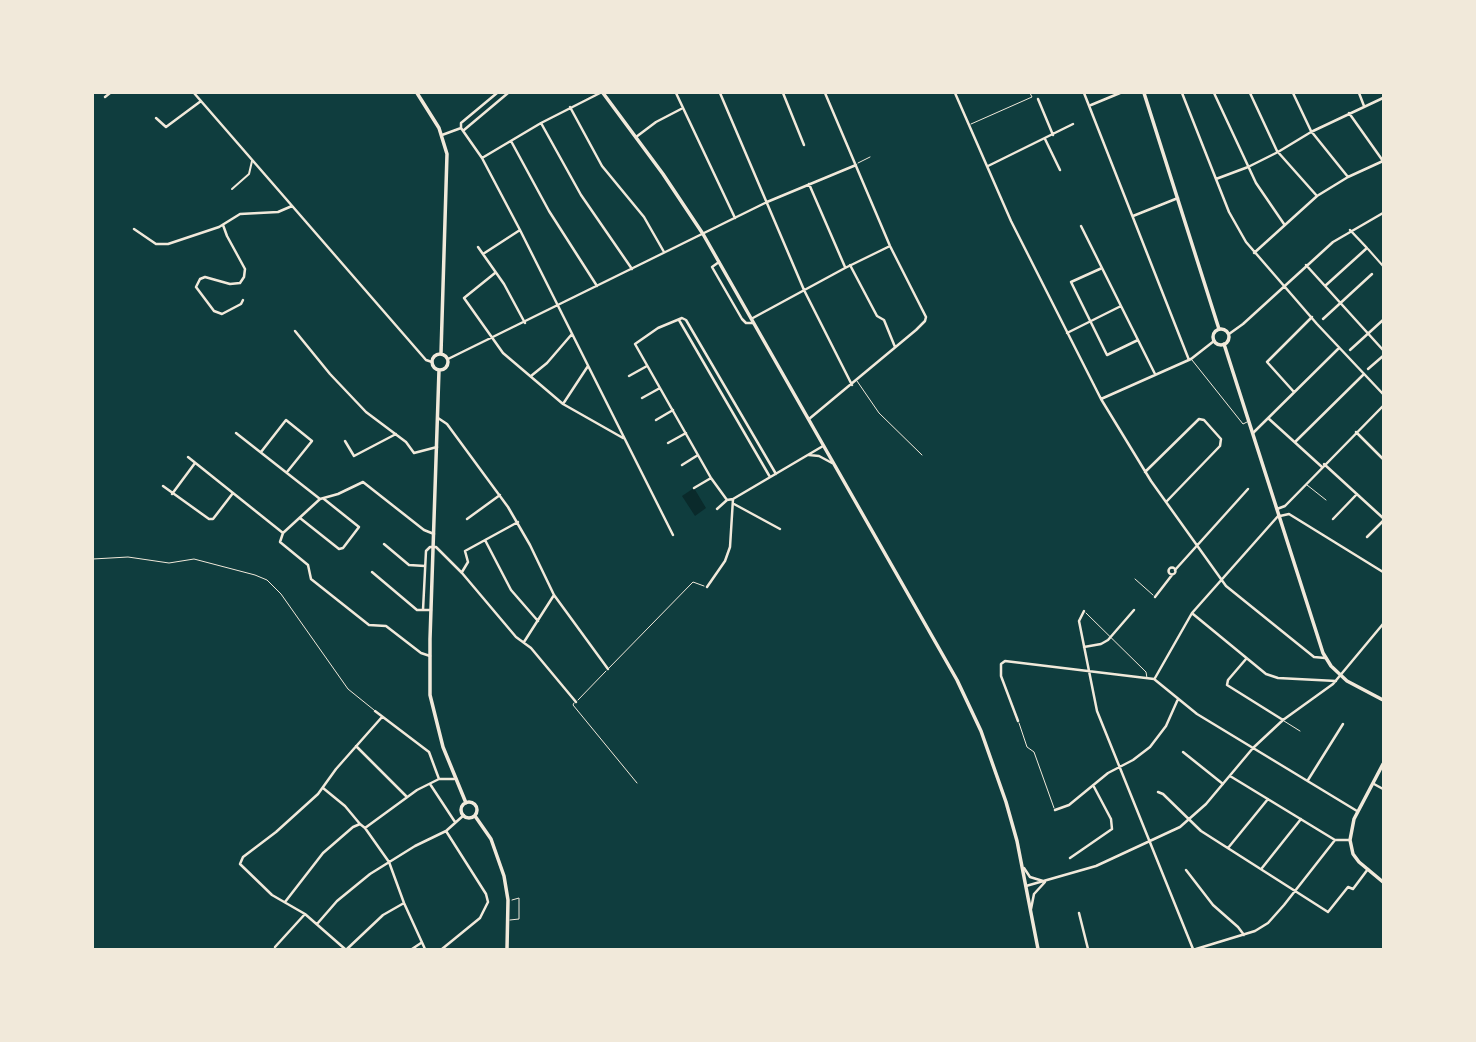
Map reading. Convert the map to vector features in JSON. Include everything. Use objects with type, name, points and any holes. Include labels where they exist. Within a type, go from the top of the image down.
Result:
[{"type":"main road","points":[[416,93],[442,135],[447,166],[441,354]]},
{"type":"main road","points":[[602,93],[703,234],[929,627],[969,705],[1000,782],[1022,864],[1038,949]]},
{"type":"main road","points":[[1144,93],[1219,329]]},
{"type":"main road","points":[[1219,329],[1229,334],[1229,339],[1224,344],[1214,341],[1214,335],[1219,329]]},
{"type":"main road","points":[[1224,344],[1325,658],[1340,675],[1383,700]]},
{"type":"main road","points":[[439,370],[447,366],[448,359],[441,354]]},
{"type":"main road","points":[[439,370],[433,367],[432,362],[434,356],[441,354]]},
{"type":"main road","points":[[439,370],[430,695],[436,724],[466,803]]},
{"type":"main road","points":[[1383,764],[1357,811],[1350,840],[1353,854],[1383,882]]},
{"type":"main road","points":[[466,803],[462,808],[464,815],[468,818],[475,816]]},
{"type":"main road","points":[[466,803],[476,806],[475,816]]},
{"type":"main road","points":[[475,816],[487,832],[505,876],[508,900],[507,949]]},
{"type":"street","points":[[105,97],[110,93]]},
{"type":"street","points":[[194,93],[426,360],[432,362]]},
{"type":"street","points":[[497,93],[461,123],[462,129],[482,158],[520,230],[673,535]]},
{"type":"street","points":[[442,135],[462,129],[508,93]]},
{"type":"street","points":[[482,158],[570,107],[602,93]]},
{"type":"street","points":[[676,93],[735,218]]},
{"type":"street","points":[[720,93],[804,290],[852,385]]},
{"type":"street","points":[[783,93],[804,145]]},
{"type":"street","points":[[808,419],[857,381],[925,321],[825,93]]},
{"type":"street","points":[[955,93],[1011,221],[1067,333],[1101,400],[1145,472],[1221,579],[1235,594],[1314,657],[1325,658]]},
{"type":"street","points":[[1084,93],[1190,359]]},
{"type":"street","points":[[1090,106],[1120,93]]},
{"type":"street","points":[[1182,93],[1235,223],[1254,253],[1383,394]]},
{"type":"street","points":[[1214,93],[1248,167],[1284,224]]},
{"type":"street","points":[[1250,93],[1278,152],[1317,196]]},
{"type":"street","points":[[1293,93],[1311,132],[1348,177]]},
{"type":"street","points":[[1359,93],[1364,106]]},
{"type":"street","points":[[1216,179],[1248,167],[1311,132],[1383,98]]},
{"type":"street","points":[[1038,99],[1053,135]]},
{"type":"street","points":[[156,118],[166,127],[201,101]]},
{"type":"street","points":[[570,107],[602,166],[644,217],[664,252]]},
{"type":"street","points":[[636,137],[682,108]]},
{"type":"street","points":[[1254,253],[1317,196],[1348,177],[1383,161],[1349,113]]},
{"type":"street","points":[[541,123],[581,195],[632,269]]},
{"type":"street","points":[[987,166],[1073,124]]},
{"type":"street","points":[[1045,139],[1060,170]]},
{"type":"street","points":[[511,141],[550,211],[597,286]]},
{"type":"street","points":[[232,189],[249,174],[252,160]]},
{"type":"street","points":[[448,359],[767,202],[857,164]]},
{"type":"street","points":[[809,184],[845,268]]},
{"type":"street","points":[[1133,216],[1178,198]]},
{"type":"street","points":[[134,229],[156,244],[164,245],[223,225],[240,214],[278,212],[292,206]]},
{"type":"street","points":[[1229,334],[1306,265],[1350,230],[1383,213]]},
{"type":"street","points":[[223,225],[245,269],[244,277],[240,283],[230,284],[205,277],[200,279],[197,287],[214,311],[222,314],[241,304],[243,300]]},
{"type":"street","points":[[1081,226],[1155,374]]},
{"type":"street","points":[[483,254],[520,230]]},
{"type":"street","points":[[1350,230],[1383,266]]},
{"type":"street","points":[[719,262],[712,267],[746,323],[850,265],[890,246]]},
{"type":"street","points":[[478,247],[524,323]]},
{"type":"street","points":[[1325,286],[1367,248]]},
{"type":"street","points":[[850,265],[877,316],[884,320],[895,348]]},
{"type":"street","points":[[1306,265],[1383,350]]},
{"type":"street","points":[[1102,268],[1071,282],[1090,321],[1107,355],[1138,340]]},
{"type":"street","points":[[495,273],[464,298],[503,353],[563,404],[625,439]]},
{"type":"street","points":[[1323,319],[1372,274]]},
{"type":"street","points":[[1067,333],[1121,306]]},
{"type":"street","points":[[1294,392],[1267,362],[1312,317]]},
{"type":"street","points":[[678,320],[770,477]]},
{"type":"street","points":[[727,500],[711,478],[636,343],[658,328],[678,320],[686,320],[776,474]]},
{"type":"street","points":[[1350,350],[1383,320]]},
{"type":"street","points":[[295,331],[366,412],[406,442],[415,454],[437,447]]},
{"type":"street","points":[[530,377],[547,363],[572,334]]},
{"type":"street","points":[[1101,400],[1190,359],[1214,341]]},
{"type":"street","points":[[1253,433],[1339,348]]},
{"type":"street","points":[[701,359],[706,356]]},
{"type":"street","points":[[1368,369],[1383,356]]},
{"type":"street","points":[[563,404],[588,366]]},
{"type":"street","points":[[629,376],[647,366]]},
{"type":"street","points":[[1295,442],[1364,374]]},
{"type":"street","points":[[642,398],[660,388]]},
{"type":"street","points":[[1277,509],[1285,506],[1383,406]]},
{"type":"street","points":[[656,420],[673,410]]},
{"type":"street","points":[[438,418],[447,424],[500,495],[518,522],[554,595],[608,669]]},
{"type":"street","points":[[1268,418],[1383,519],[1367,537]]},
{"type":"street","points":[[737,422],[743,419]]},
{"type":"street","points":[[1145,472],[1199,419],[1204,420],[1221,439],[1220,446],[1166,502]]},
{"type":"street","points":[[261,452],[286,420],[312,441],[287,472]]},
{"type":"street","points":[[1356,432],[1383,458]]},
{"type":"street","points":[[236,433],[359,527],[339,549],[300,518]]},
{"type":"street","points":[[668,443],[686,433]]},
{"type":"street","points":[[345,441],[354,456],[396,434]]},
{"type":"street","points":[[717,509],[727,500],[823,446]]},
{"type":"street","points":[[809,454],[834,464]]},
{"type":"street","points":[[682,465],[698,455]]},
{"type":"street","points":[[188,457],[283,533]]},
{"type":"street","points":[[172,494],[195,463]]},
{"type":"street","points":[[694,488],[711,478]]},
{"type":"street","points":[[429,656],[421,653],[386,626],[369,625],[311,579],[308,565],[280,542],[283,533],[322,498],[363,482],[424,530],[434,534]]},
{"type":"street","points":[[163,486],[209,519],[213,519],[233,494]]},
{"type":"street","points":[[1155,597],[1175,570],[1248,489]]},
{"type":"street","points":[[1333,519],[1357,494]]},
{"type":"street","points":[[467,519],[500,495]]},
{"type":"street","points":[[706,587],[727,555],[733,499]]},
{"type":"street","points":[[734,504],[780,529]]},
{"type":"street","points":[[1154,679],[1192,614],[1279,515],[1289,514],[1383,572]]},
{"type":"street","points":[[462,573],[468,562],[464,551],[518,522]]},
{"type":"street","points":[[485,540],[511,590],[537,621]]},
{"type":"street","points":[[384,544],[409,565],[425,566]]},
{"type":"street","points":[[423,610],[426,551],[434,547],[462,573],[576,702]]},
{"type":"street","points":[[372,572],[417,610],[431,610]]},
{"type":"street","points":[[524,642],[554,595]]},
{"type":"street","points":[[1084,647],[1101,644],[1111,637],[1134,610]]},
{"type":"street","points":[[1084,611],[1079,621],[1097,711],[1194,949],[1244,935],[1268,923],[1335,840]]},
{"type":"street","points":[[1192,614],[1266,674],[1278,678],[1336,681]]},
{"type":"street","points":[[1026,886],[1096,866],[1168,834],[1189,820],[1253,748],[1283,720],[1336,681],[1383,624]]},
{"type":"street","points":[[1246,659],[1228,680],[1227,685],[1283,720]]},
{"type":"street","points":[[1018,722],[1000,671],[1003,662],[1154,679],[1197,714],[1357,811]]},
{"type":"street","points":[[1055,810],[1069,804],[1110,771],[1133,760],[1154,744],[1172,716],[1178,699]]},
{"type":"street","points":[[375,711],[429,752],[439,779]]},
{"type":"street","points":[[382,717],[336,769],[323,788],[276,832],[243,857],[240,864],[264,888],[304,914],[346,949],[371,925],[404,902]]},
{"type":"street","points":[[1308,780],[1343,724]]},
{"type":"street","points":[[356,746],[407,797]]},
{"type":"street","points":[[1183,752],[1223,784]]},
{"type":"street","points":[[1230,776],[1335,840],[1350,840]]},
{"type":"street","points":[[365,828],[429,783],[447,777],[456,779]]},
{"type":"street","points":[[429,783],[455,822]]},
{"type":"street","points":[[1374,784],[1383,789]]},
{"type":"street","points":[[1070,858],[1112,829],[1111,819],[1093,785]]},
{"type":"street","points":[[323,788],[345,806],[365,828],[389,862],[425,949]]},
{"type":"street","points":[[1158,792],[1201,831],[1328,912],[1348,887],[1353,889],[1368,869]]},
{"type":"street","points":[[1228,848],[1268,799]]},
{"type":"street","points":[[317,924],[348,891],[389,862],[446,831],[464,815]]},
{"type":"street","points":[[1261,869],[1301,819]]},
{"type":"street","points":[[285,902],[323,853],[345,833],[360,824]]},
{"type":"street","points":[[442,949],[480,918],[488,902],[486,894],[446,831]]},
{"type":"street","points":[[1022,864],[1030,877],[1046,881]]},
{"type":"street","points":[[1186,870],[1213,905],[1238,926],[1244,935]]},
{"type":"street","points":[[1031,913],[1034,894],[1046,881]]},
{"type":"street","points":[[275,947],[304,914]]},
{"type":"street","points":[[1079,914],[1088,949]]},
{"type":"street","points":[[412,949],[421,943]]},
{"type":"lane","points":[[970,124],[1032,97],[1030,93]]},
{"type":"lane","points":[[857,164],[870,157]]},
{"type":"lane","points":[[1190,359],[1244,424],[1250,422]]},
{"type":"lane","points":[[857,381],[879,413],[922,455]]},
{"type":"lane","points":[[1305,484],[1325,500]]},
{"type":"lane","points":[[93,559],[128,557],[169,564],[194,559],[267,580],[281,594],[348,689],[375,711]]},
{"type":"lane","points":[[1135,579],[1155,597]]},
{"type":"lane","points":[[637,783],[573,705],[693,582],[706,587]]},
{"type":"lane","points":[[1084,611],[1146,672],[1147,678]]},
{"type":"lane","points":[[1283,720],[1300,731]]},
{"type":"lane","points":[[1018,722],[1027,747],[1034,752],[1055,810]]},
{"type":"lane","points":[[508,900],[519,898],[519,919],[508,920]]},
{"type":"water","points":[[694,488],[706,508],[695,516],[682,496]]}]
